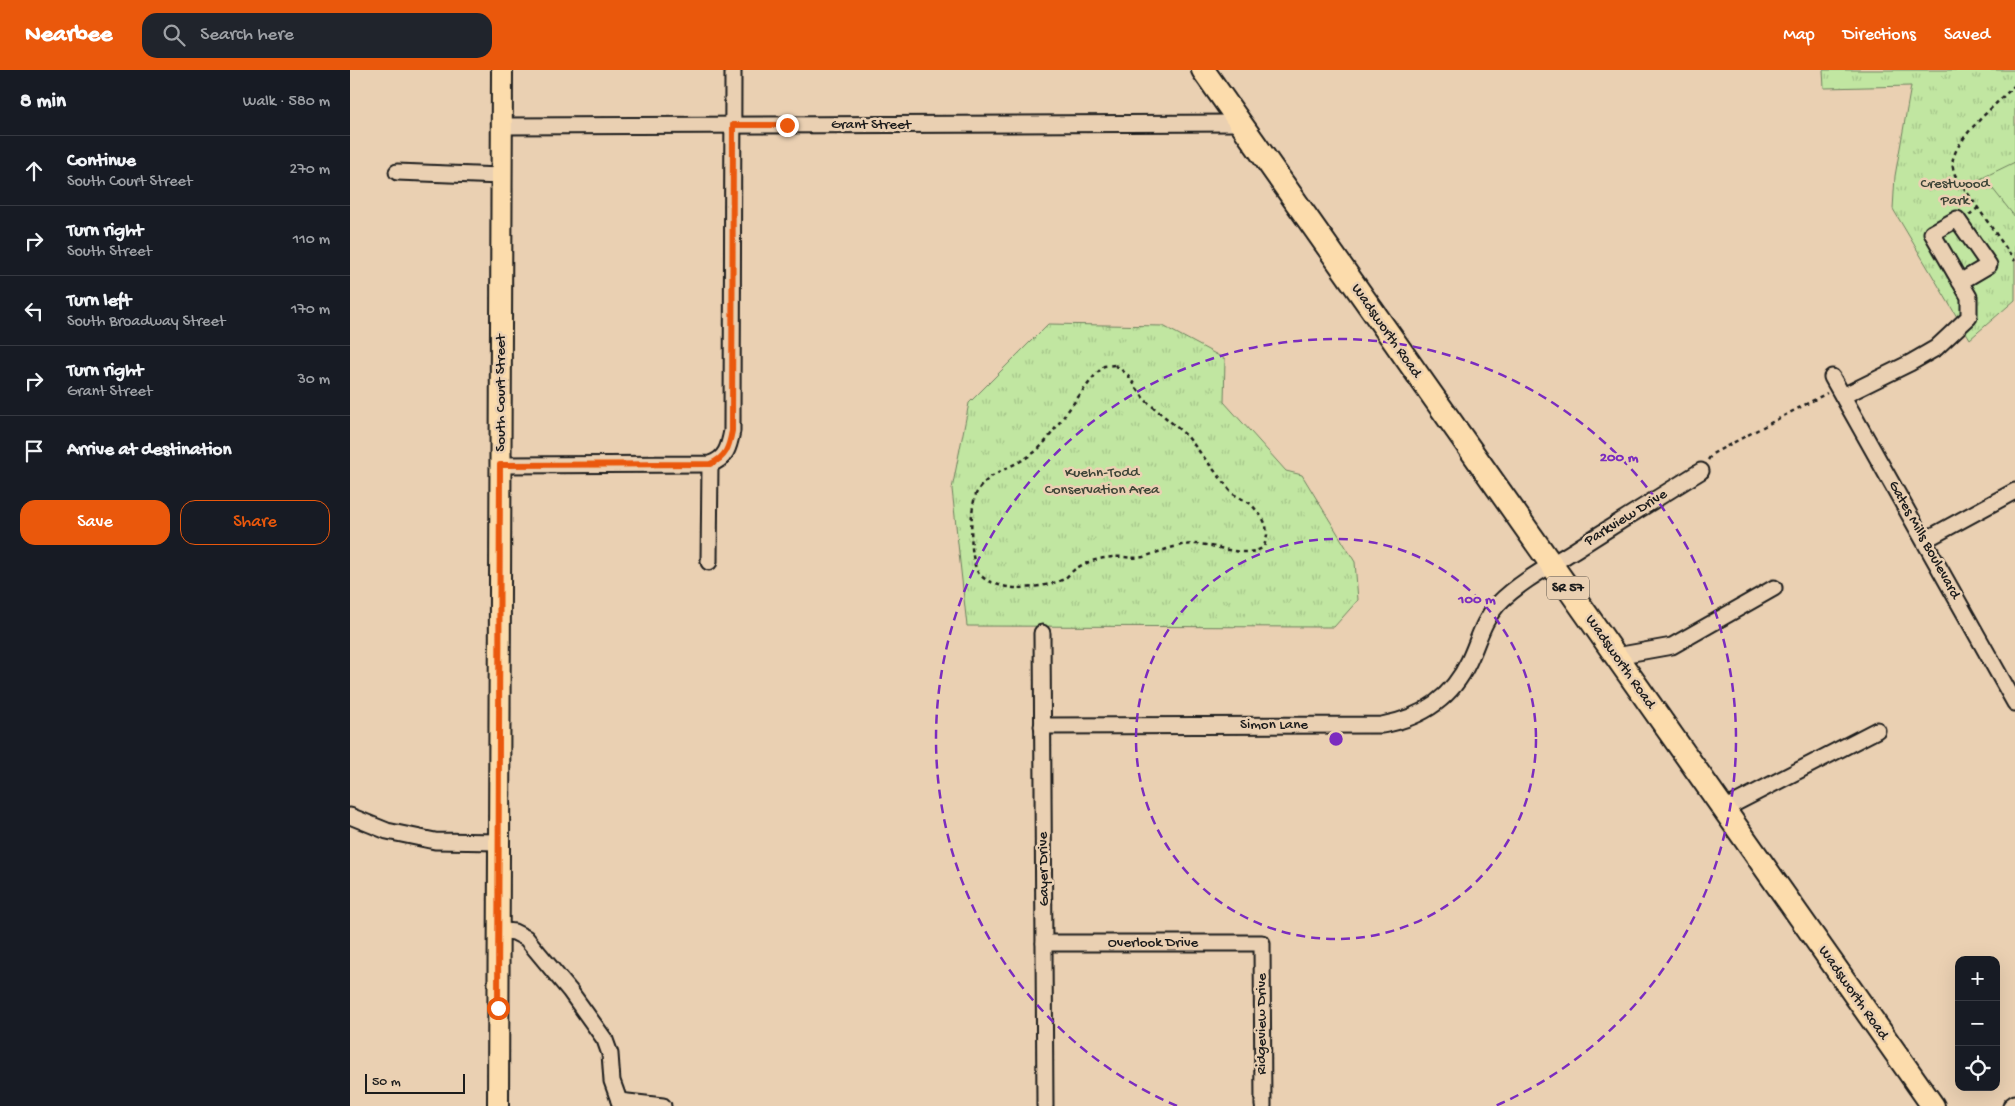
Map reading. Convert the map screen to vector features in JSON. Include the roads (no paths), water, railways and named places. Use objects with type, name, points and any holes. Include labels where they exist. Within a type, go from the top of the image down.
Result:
[{"type":"highway","name":"Wadsworth Road","points":[[1203,70],[1933,1106]]},
{"type":"main road","name":"South Court Street","points":[[498,1106],[502,70]]},
{"type":"street","points":[[500,465],[710,464],[719,461],[729,448],[732,431],[733,70]]},
{"type":"street","name":"Grant Street","points":[[501,126],[1241,123]]},
{"type":"street","points":[[397,172],[501,176]]},
{"type":"street","name":"Gates Mills Boulevard","points":[[1960,282],[1969,297],[1969,317],[1953,334],[1936,348],[1917,359],[1837,387],[1925,540],[2015,703]]},
{"type":"street","points":[[709,562],[710,464]]},
{"type":"street","name":"Parkview Drive","points":[[1551,564],[1701,471]]},
{"type":"street","points":[[1925,540],[2015,491]]},
{"type":"street","name":"Simon Lane","points":[[1042,726],[1382,725],[1400,722],[1424,711],[1450,691],[1461,677],[1470,659],[1479,633],[1488,617],[1509,594],[1551,564]]},
{"type":"street","points":[[1616,656],[1672,646],[1774,588]]},
{"type":"street","name":"Gayer Drive","points":[[1042,633],[1045,1106]]},
{"type":"street","points":[[1724,809],[1877,730]]},
{"type":"street","points":[[350,816],[386,831],[435,841],[499,842]]},
{"type":"street","points":[[498,930],[514,932],[526,938],[570,991],[606,1040],[610,1054],[612,1081],[620,1104],[663,1106]]},
{"type":"street","name":"Overlook Drive","points":[[1044,943],[1262,943]]},
{"type":"street","name":"Ridgeview Drive","points":[[1262,943],[1262,1106]]},
{"type":"street","points":[[2011,1106],[2015,1103]]},
{"type":"park label","name":"Crestwood Park","points":[[1955,192]]},
{"type":"park label","name":"Kuehn-Todd Conservation Area","points":[[1102,482]]}]
